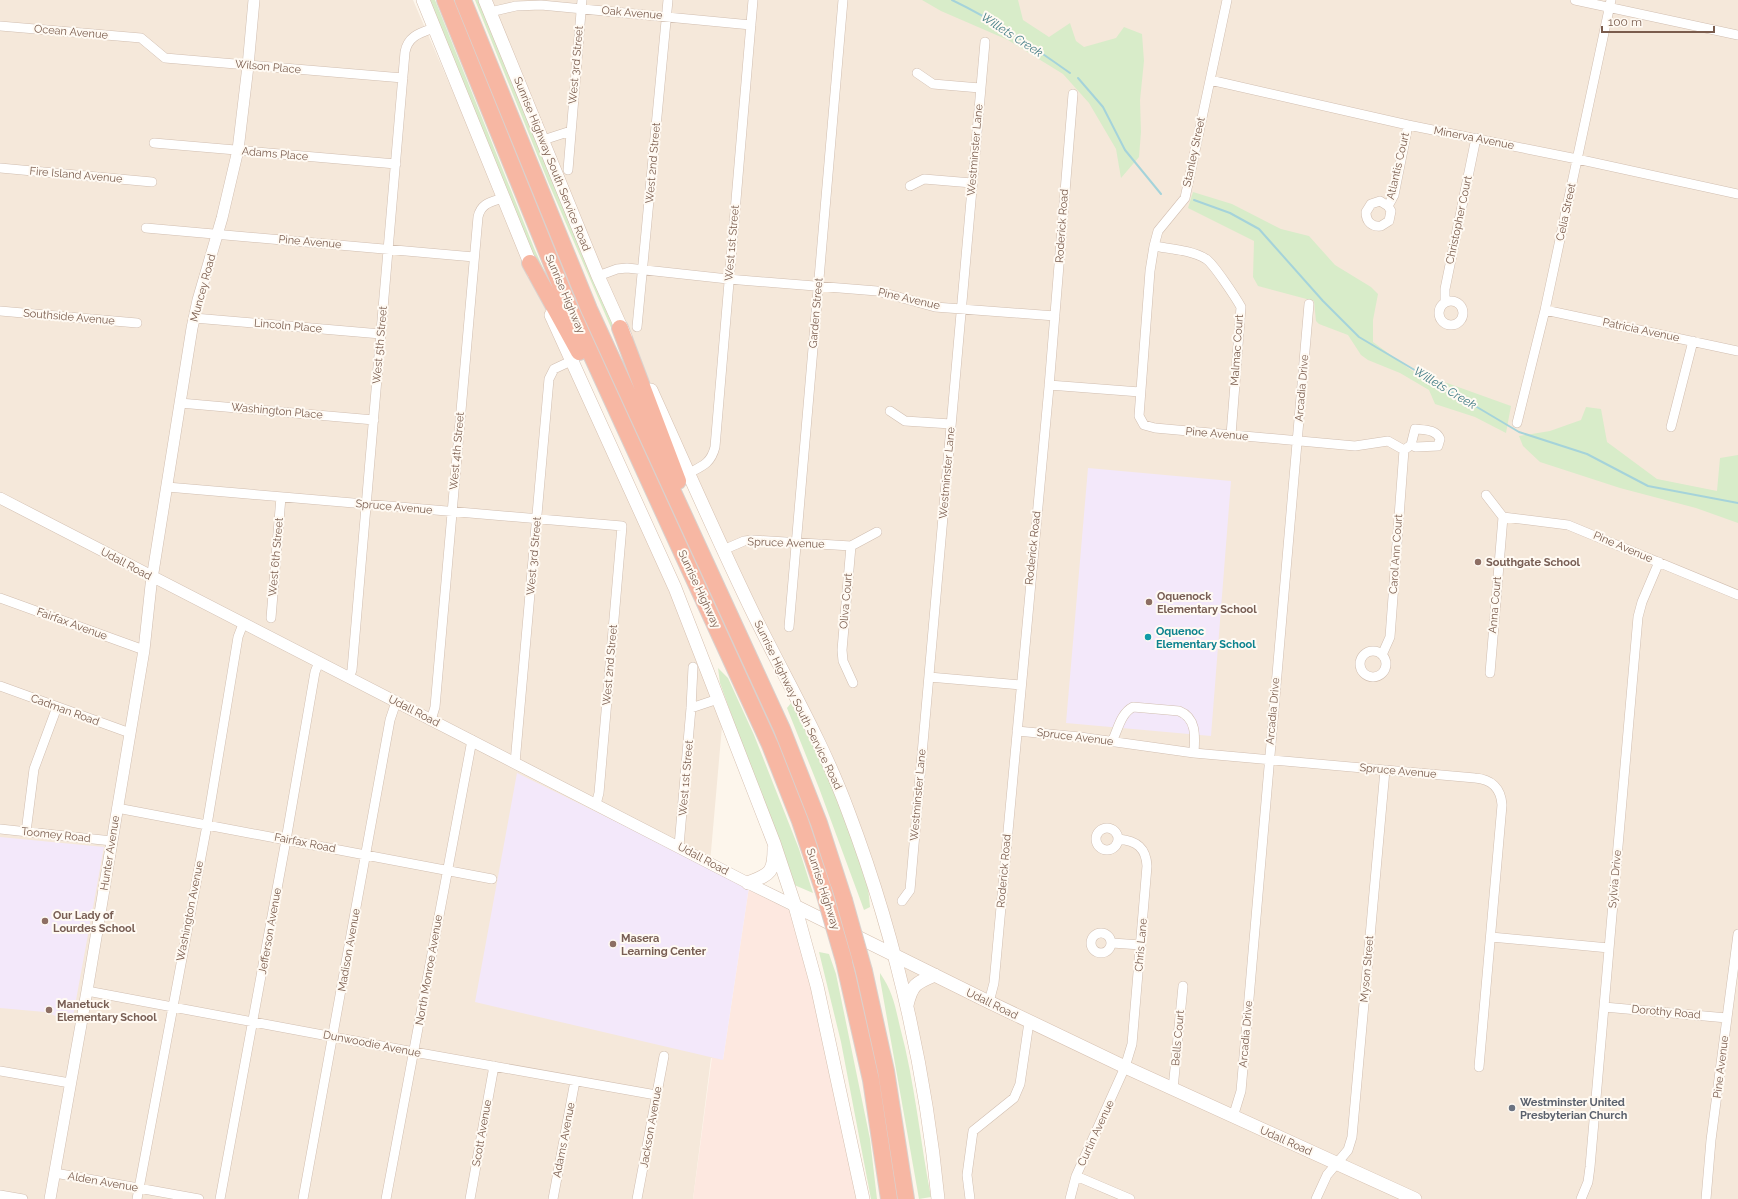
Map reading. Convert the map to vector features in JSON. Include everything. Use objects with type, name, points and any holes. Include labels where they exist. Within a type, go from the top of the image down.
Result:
[{"type":"highway","name":"Sunrise Highway","points":[[445,0],[568,304],[768,739],[798,814],[823,889],[844,961],[871,1080],[889,1199]]},
{"type":"highway","name":"Sunrise Highway","points":[[463,0],[578,284],[792,754],[819,823],[844,900],[864,971],[886,1071],[906,1199]]},
{"type":"highway","points":[[530,263],[591,374],[624,427]]},
{"type":"highway","points":[[620,328],[687,504],[707,566]]},
{"type":"main road","name":"Sunrise Highway","points":[[423,0],[571,361],[665,563],[774,843],[795,906],[820,1000],[863,1199]]},
{"type":"main road","name":"Sunrise Highway South Service Road","points":[[488,6],[620,328]]},
{"type":"main road","points":[[620,328],[689,473],[723,550]]},
{"type":"main road","name":"Sunrise Highway South Service Road","points":[[723,550],[841,791],[869,868],[894,954]]},
{"type":"main road","points":[[748,883],[766,875],[771,870],[774,863],[774,843]]},
{"type":"main road","name":"Udall Road","points":[[795,906],[1029,1022],[1233,1117],[1415,1199]]},
{"type":"main road","points":[[894,954],[907,1006],[926,1103],[938,1199]]},
{"type":"main road","points":[[907,1006],[910,992],[914,986],[935,975]]},
{"type":"street","name":"Muncey Road","points":[[152,577],[194,318],[218,234],[238,150],[254,0]]},
{"type":"street","name":"West 2nd Street","points":[[637,327],[668,0]]},
{"type":"street","name":"West 1st Street","points":[[689,473],[707,464],[714,452],[753,0]]},
{"type":"street","name":"Garden Street","points":[[789,627],[843,0]]},
{"type":"street","name":"Stanley Street","points":[[1140,392],[1150,271],[1154,246],[1158,232],[1185,198],[1227,0]]},
{"type":"street","points":[[1575,0],[1610,4],[1738,35]]},
{"type":"street","name":"Celia Street","points":[[1517,423],[1545,310],[1610,4]]},
{"type":"street","name":"Oak Avenue","points":[[488,6],[511,7],[528,5],[581,5],[751,25]]},
{"type":"street","name":"West 3rd Street","points":[[568,170],[581,5]]},
{"type":"street","name":"Ocean Avenue","points":[[0,26],[141,38]]},
{"type":"street","name":"West 5th Street","points":[[349,678],[352,670],[406,52],[409,41],[418,34],[434,28]]},
{"type":"street","name":"Wilson Place","points":[[141,38],[165,58],[403,78]]},
{"type":"street","name":"Westminster Lane","points":[[902,901],[910,890],[985,42]]},
{"type":"street","points":[[917,74],[933,84],[980,88]]},
{"type":"street","name":"Minerva Avenue","points":[[1210,80],[1408,125],[1577,159],[1738,194]]},
{"type":"street","name":"Roderick Road","points":[[989,1002],[994,984],[1020,685],[1049,385],[1073,94]]},
{"type":"street","name":"Atlantis Court","points":[[1388,206],[1394,194],[1408,125]]},
{"type":"street","points":[[543,140],[571,131]]},
{"type":"street","name":"Christopher Court","points":[[1445,302],[1445,289],[1476,138]]},
{"type":"street","name":"Adams Place","points":[[154,143],[396,164]]},
{"type":"street","name":"Fire Island Avenue","points":[[0,168],[152,182]]},
{"type":"street","points":[[910,186],[924,179],[972,183]]},
{"type":"street","name":"West 4th Street","points":[[431,720],[435,707],[474,257],[480,209],[487,203],[503,198]]},
{"type":"street","name":"Pine Avenue","points":[[146,228],[474,257]]},
{"type":"street","name":"Malmac Court","points":[[1154,246],[1191,253],[1206,259],[1236,296],[1241,306],[1231,435]]},
{"type":"street","name":"Pine Avenue","points":[[598,276],[622,268],[728,279],[877,291],[920,304],[961,309],[1055,316]]},
{"type":"street","name":"Arcadia Drive","points":[[1233,1117],[1241,1091],[1309,304]]},
{"type":"street","name":"Patricia Avenue","points":[[1545,310],[1738,351]]},
{"type":"street","name":"Southside Avenue","points":[[0,311],[137,323]]},
{"type":"street","name":"Lincoln Place","points":[[194,318],[381,334]]},
{"type":"street","points":[[1671,427],[1693,342]]},
{"type":"street","name":"West 3rd Street","points":[[515,763],[550,375],[557,367],[571,361]]},
{"type":"street","points":[[1049,385],[1140,392]]},
{"type":"street","name":"Pine Avenue","points":[[1140,392],[1139,416],[1144,425],[1155,428],[1355,446],[1388,441],[1408,448]]},
{"type":"street","name":"Washington Place","points":[[180,402],[374,420]]},
{"type":"street","points":[[890,411],[905,421],[951,424]]},
{"type":"street","name":"Carol Ann Court","points":[[1382,655],[1390,637],[1408,448]]},
{"type":"street","name":"Spruce Avenue","points":[[167,487],[622,526]]},
{"type":"street","points":[[1486,494],[1503,517]]},
{"type":"street","name":"West 6th Street","points":[[271,618],[281,497]]},
{"type":"street","name":"Udall Road","points":[[0,498],[795,906]]},
{"type":"street","name":"Pine Avenue","points":[[1503,517],[1568,525],[1738,595]]},
{"type":"street","name":"Anna Court","points":[[1490,673],[1503,517]]},
{"type":"street","name":"West 2nd Street","points":[[596,804],[599,792],[622,526]]},
{"type":"street","points":[[851,546],[877,532]]},
{"type":"street","name":"Spruce Avenue","points":[[723,550],[748,540],[851,546]]},
{"type":"street","name":"Oliva Court","points":[[851,546],[842,650],[844,661],[853,682]]},
{"type":"street","name":"Sylvia Drive","points":[[1581,1199],[1589,1175],[1638,617],[1642,602],[1659,562]]},
{"type":"street","name":"Hunter Avenue","points":[[50,1199],[87,991],[144,650],[152,577]]},
{"type":"street","name":"Fairfax Avenue","points":[[0,598],[144,650]]},
{"type":"street","name":"Washington Avenue","points":[[137,1199],[206,825],[238,637],[243,624]]},
{"type":"street","name":"Jefferson Avenue","points":[[220,1199],[318,662]]},
{"type":"street","name":"West 1st Street","points":[[678,846],[691,708],[693,667]]},
{"type":"street","points":[[929,677],[1020,685]]},
{"type":"street","name":"Cadman Road","points":[[0,686],[130,733]]},
{"type":"street","points":[[691,708],[718,699]]},
{"type":"street","name":"Madison Avenue","points":[[303,1199],[391,716],[396,702]]},
{"type":"street","points":[[26,832],[36,760],[57,707]]},
{"type":"street","points":[[1112,742],[1123,716],[1127,710],[1133,707],[1179,711],[1184,713],[1193,723],[1194,754]]},
{"type":"street","name":"Spruce Avenue","points":[[1016,731],[1112,742],[1194,754],[1484,779],[1491,783],[1501,796],[1502,805],[1479,1067]]},
{"type":"street","name":"North Monroe Avenue","points":[[386,1199],[472,740]]},
{"type":"street","name":"Myson Street","points":[[1316,1199],[1327,1175],[1348,1150],[1352,1137],[1385,770]]},
{"type":"street","name":"Fairfax Road","points":[[117,808],[492,879]]},
{"type":"street","name":"Toomey Road","points":[[0,829],[112,841]]},
{"type":"street","name":"Chris Lane","points":[[1119,839],[1126,840],[1142,848],[1146,856],[1147,866],[1132,1044],[1125,1067]]},
{"type":"street","name":"Pine Avenue","points":[[1706,1199],[1711,1140],[1736,962],[1738,934]]},
{"type":"street","points":[[1491,937],[1609,948]]},
{"type":"street","points":[[1112,944],[1141,946]]},
{"type":"street","name":"Bells Court","points":[[1173,1089],[1183,986]]},
{"type":"street","name":"Dunwoodie Avenue","points":[[87,991],[414,1052],[656,1095]]},
{"type":"street","name":"Dorothy Road","points":[[1604,1007],[1727,1018]]},
{"type":"street","points":[[970,1199],[967,1175],[973,1131],[1014,1098],[1020,1084],[1029,1022]]},
{"type":"street","name":"Jackson Avenue","points":[[637,1199],[664,1056]]},
{"type":"street","name":"Scott Avenue","points":[[470,1199],[494,1066]]},
{"type":"street","name":"Curtin Avenue","points":[[1070,1199],[1076,1176],[1125,1067]]},
{"type":"street","points":[[0,1071],[70,1083]]},
{"type":"street","name":"Adams Avenue","points":[[553,1199],[575,1081]]},
{"type":"street","name":"Alden Avenue","points":[[55,1173],[199,1199]]},
{"type":"street","points":[[1076,1176],[1130,1199]]},
{"type":"street","points":[[0,1195],[23,1199]]},
{"type":"shaded area","points":[[0,0],[413,0],[723,715],[710,863],[723,1060],[711,1058],[693,1199],[0,1199]]},
{"type":"shaded area","points":[[491,0],[1738,0],[1738,1199],[935,1199],[913,1046],[845,808],[633,355]]},
{"type":"shaded area","name":"Oquenock Elementary School","points":[[1088,468],[1231,481],[1211,736],[1066,723]]},
{"type":"shaded area","name":"Masera Learning Center","points":[[517,773],[749,887],[723,1060],[475,1002]]},
{"type":"shaded area","name":"Our Lady of Lourdes School","points":[[0,837],[104,847],[72,1022],[45,1012],[0,1008]]},
{"type":"shaded area","points":[[749,887],[799,916],[861,1199],[693,1199],[712,1057],[723,1060]]},
{"type":"green space","points":[[429,0],[435,0],[534,248],[557,299],[531,252]]},
{"type":"green space","points":[[475,0],[481,0],[629,357],[637,388],[549,184]]},
{"type":"green space","points":[[922,0],[1018,0],[1023,20],[1049,37],[1070,23],[1076,41],[1084,47],[1116,38],[1124,27],[1142,34],[1144,61],[1140,100],[1141,132],[1139,157],[1121,178],[1116,149],[1089,103],[1063,74],[1008,40],[941,11]]},
{"type":"green space","points":[[1193,192],[1232,204],[1281,229],[1309,236],[1335,265],[1371,287],[1378,294],[1373,320],[1373,342],[1422,378],[1447,383],[1511,406],[1506,433],[1475,417],[1435,404],[1429,390],[1400,373],[1368,360],[1361,355],[1348,335],[1319,324],[1316,321],[1314,301],[1258,286],[1253,277],[1254,241],[1188,208]]},
{"type":"green space","points":[[1586,407],[1601,409],[1607,442],[1657,479],[1717,491],[1720,458],[1738,455],[1738,523],[1696,508],[1620,488],[1540,462],[1523,446],[1519,436],[1550,431],[1581,420]]},
{"type":"green space","points":[[718,668],[728,678],[754,735],[799,849],[813,893],[792,884],[720,683]]},
{"type":"green space","points":[[791,703],[835,786],[868,887],[870,907],[864,910],[819,788],[787,708]]},
{"type":"green space","points":[[819,952],[829,954],[836,974],[870,1139],[877,1199],[871,1199],[841,1042]]},
{"type":"green space","points":[[880,973],[888,986],[897,1012],[914,1091],[931,1197],[919,1199]]},
{"type":"waterway","name":"Willets Creek","points":[[952,0],[983,16],[1070,73]]},
{"type":"waterway","name":"Willets Creek","points":[[1078,78],[1103,107],[1125,150],[1161,194]]},
{"type":"waterway","name":"Willets Creek","points":[[1194,200],[1230,213],[1259,229],[1323,301],[1359,337],[1519,432],[1587,454],[1648,486],[1738,503]]},
{"type":"place","name":"Southgate School","points":[[1478,562]]},
{"type":"place","name":"Oquenock Elementary School","points":[[1149,602]]},
{"type":"place","name":"Oquenoc Elementary School","points":[[1148,637]]},
{"type":"place","name":"Our Lady of Lourdes School","points":[[45,921]]},
{"type":"place","name":"Masera Learning Center","points":[[613,944]]},
{"type":"place","name":"Manetuck Elementary School","points":[[49,1010]]},
{"type":"place","name":"Westminster United Presbyterian Church","points":[[1512,1108]]}]
